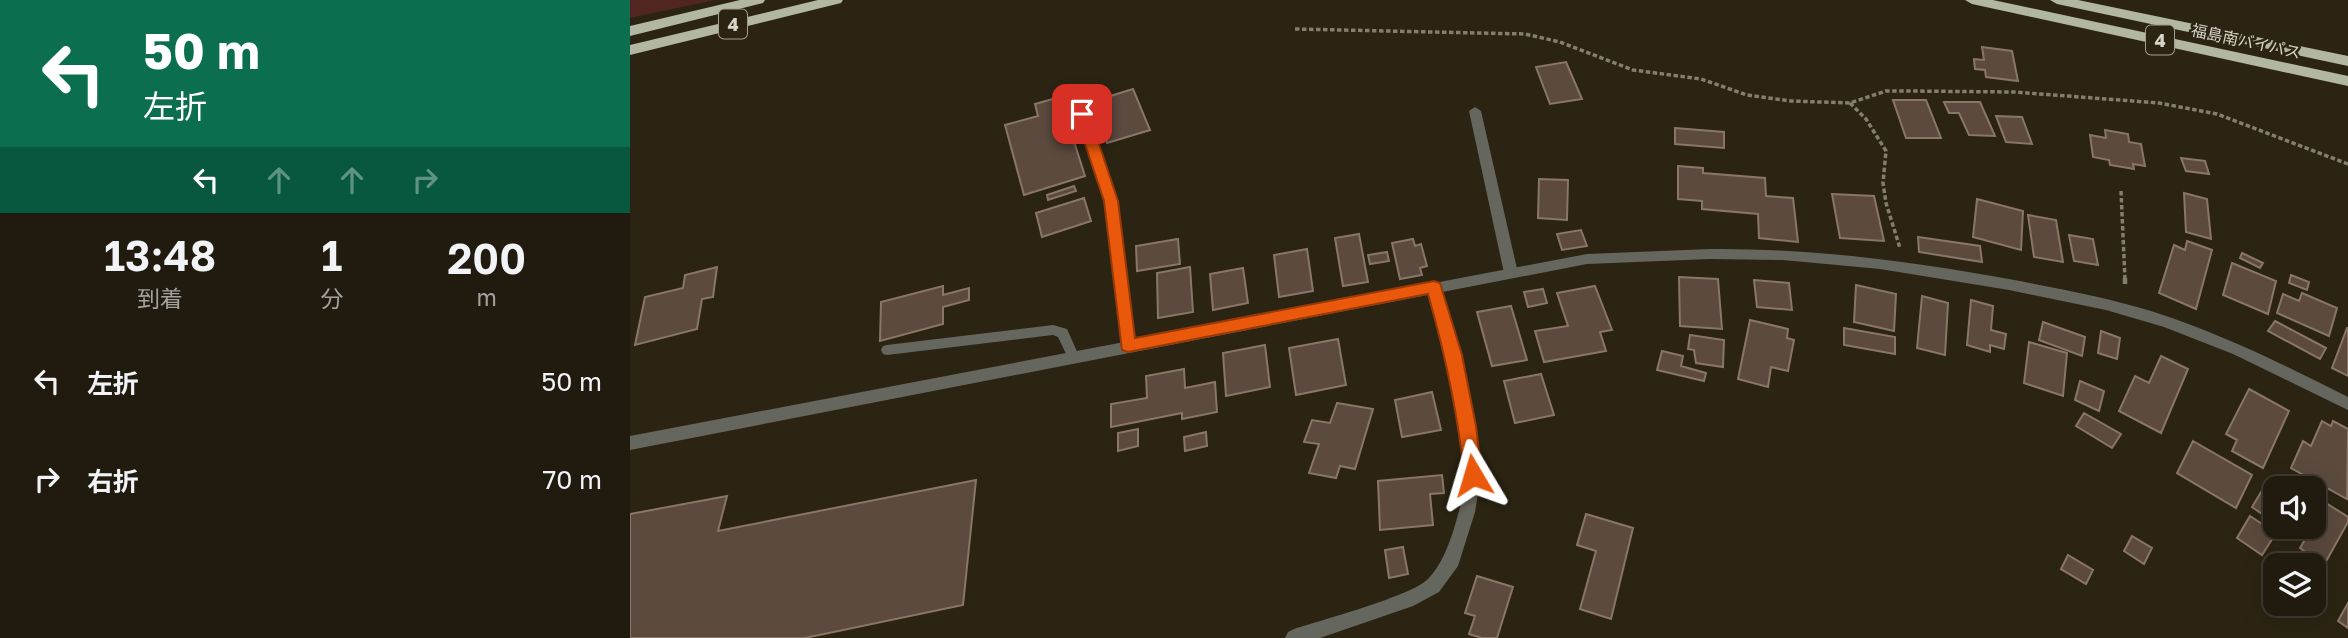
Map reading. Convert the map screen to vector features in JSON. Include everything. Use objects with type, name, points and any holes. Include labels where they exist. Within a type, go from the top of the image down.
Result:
[{"type":"highway","name":"4","points":[[630,31],[758,0]]},
{"type":"highway","name":"4","points":[[630,50],[836,0]]},
{"type":"highway","name":"福島南バイパス","points":[[1972,0],[2348,81]]},
{"type":"highway","name":"福島南バイパス","points":[[2057,0],[2348,61]]},
{"type":"street","points":[[1475,111],[1511,273]]},
{"type":"street","points":[[1082,114],[1111,201],[1128,346]]},
{"type":"street","points":[[630,443],[1587,259],[1681,255],[1780,255],[1854,260],[1998,282],[2126,309],[2171,323],[2255,358],[2348,404]]},
{"type":"street","points":[[1294,638],[1407,600],[1433,586],[1452,560],[1467,512],[1473,475],[1468,426],[1453,355],[1434,287]]},
{"type":"lane","points":[[887,350],[1053,330],[1063,333],[1073,356]]},
{"type":"path","points":[[1295,29],[1525,34],[1560,42],[1633,70],[1701,79],[1747,95],[1791,101],[1850,103],[1886,91],[1908,90],[2014,92],[2159,103],[2217,114],[2348,164]]},
{"type":"path","points":[[1850,103],[1866,119],[1886,151],[1883,183],[1886,203],[1906,268]]},
{"type":"path","points":[[2121,191],[2126,309]]},
{"type":"shaded area","points":[[630,0],[715,0],[630,18]]},
{"type":"building","points":[[1982,47],[2012,51],[2018,81],[1986,77],[1985,70],[1975,69],[1974,59],[1984,60]]},
{"type":"building","points":[[1566,62],[1582,99],[1550,104],[1536,67]]},
{"type":"building","points":[[1133,89],[1150,130],[1107,143],[1091,102]]},
{"type":"building","points":[[1067,95],[1071,107],[1064,110],[1085,176],[1024,195],[1005,125],[1038,116],[1035,104]]},
{"type":"building","points":[[1893,100],[1926,100],[1941,138],[1906,138]]},
{"type":"building","points":[[1944,102],[1980,102],[1995,136],[1969,135],[1959,113],[1949,113]]},
{"type":"building","points":[[1996,116],[2022,117],[2032,144],[2006,142]]},
{"type":"building","points":[[1675,128],[1724,132],[1724,148],[1675,144]]},
{"type":"building","points":[[2105,130],[2128,134],[2129,142],[2141,144],[2145,166],[2133,164],[2134,169],[2110,165],[2109,160],[2093,157],[2090,135],[2106,138]]},
{"type":"building","points":[[2181,158],[2205,161],[2209,174],[2186,171]]},
{"type":"building","points":[[1678,166],[1703,168],[1703,173],[1765,178],[1766,196],[1793,198],[1798,242],[1759,238],[1758,214],[1702,209],[1702,201],[1678,199]]},
{"type":"building","points":[[1539,179],[1568,180],[1567,220],[1538,218]]},
{"type":"building","points":[[1074,186],[1076,191],[1048,200],[1047,195]]},
{"type":"building","points":[[2184,193],[2207,199],[2211,239],[2186,232]]},
{"type":"building","points":[[1832,194],[1874,196],[1884,241],[1840,238]]},
{"type":"building","points":[[1084,198],[1091,221],[1042,237],[1036,213]]},
{"type":"building","points":[[1977,199],[2023,211],[2021,250],[1973,237]]},
{"type":"building","points":[[2028,215],[2056,220],[2063,262],[2034,257]]},
{"type":"building","points":[[1581,230],[1587,246],[1562,250],[1557,234]]},
{"type":"building","points":[[1359,234],[1368,282],[1343,286],[1335,238]]},
{"type":"building","points":[[2069,235],[2093,239],[2098,265],[2074,261]]},
{"type":"building","points":[[1918,237],[1980,246],[1982,262],[1919,252]]},
{"type":"building","points":[[1178,239],[1180,264],[1137,271],[1136,246]]},
{"type":"building","points":[[1413,239],[1415,246],[1421,244],[1427,266],[1420,268],[1422,275],[1400,279],[1392,243]]},
{"type":"building","points":[[2187,241],[2212,250],[2196,309],[2159,293],[2174,245],[2185,250]]},
{"type":"building","points":[[1307,249],[1313,291],[1279,297],[1274,255]]},
{"type":"building","points":[[1387,252],[1389,261],[1370,264],[1368,255]]},
{"type":"building","points":[[2242,253],[2263,263],[2260,268],[2240,258]]},
{"type":"building","points":[[2232,263],[2276,281],[2268,314],[2223,295]]},
{"type":"building","points":[[717,267],[713,297],[702,299],[697,329],[635,345],[645,297],[683,288],[685,275]]},
{"type":"building","points":[[1190,267],[1193,312],[1158,318],[1157,273]]},
{"type":"building","points":[[1243,268],[1248,303],[1213,310],[1210,274]]},
{"type":"building","points":[[2291,275],[2309,282],[2307,290],[2289,283]]},
{"type":"building","points":[[1679,277],[1718,279],[1722,329],[1680,326]]},
{"type":"building","points":[[1754,280],[1789,283],[1792,310],[1757,307]]},
{"type":"building","points":[[1856,285],[1896,294],[1894,331],[1854,322]]},
{"type":"building","points":[[943,286],[943,295],[969,288],[969,300],[943,307],[943,324],[880,341],[881,302]]},
{"type":"building","points":[[1595,286],[1612,330],[1600,332],[1606,351],[1544,362],[1535,331],[1568,326],[1557,293]]},
{"type":"building","points":[[1543,289],[1547,303],[1528,307],[1524,292]]},
{"type":"building","points":[[2302,293],[2337,308],[2329,336],[2277,313],[2283,294],[2299,301]]},
{"type":"building","points":[[1922,296],[1948,303],[1945,355],[1917,348]]},
{"type":"building","points":[[1971,300],[1993,306],[1991,330],[2006,334],[2004,349],[1990,345],[1990,352],[1967,345]]},
{"type":"building","points":[[1511,306],[1527,360],[1492,366],[1477,312]]},
{"type":"building","points":[[1750,320],[1788,329],[1787,338],[1794,340],[1788,371],[1771,367],[1768,387],[1738,379]]},
{"type":"building","points":[[2275,321],[2326,348],[2320,359],[2268,331]]},
{"type":"building","points":[[2043,322],[2085,337],[2082,356],[2039,340]]},
{"type":"building","points":[[1844,328],[1895,337],[1895,354],[1844,345]]},
{"type":"building","points":[[2348,328],[2348,376],[2332,368]]},
{"type":"building","points":[[2101,331],[2120,338],[2117,359],[2098,353]]},
{"type":"building","points":[[1690,335],[1724,340],[1723,367],[1696,363],[1694,350],[1688,349]]},
{"type":"building","points":[[1338,339],[1346,385],[1296,395],[1289,348]]},
{"type":"building","points":[[2029,342],[2067,353],[2063,396],[2024,383]]},
{"type":"building","points":[[1265,345],[1270,387],[1226,396],[1223,353]]},
{"type":"building","points":[[1662,351],[1683,356],[1681,366],[1706,373],[1704,381],[1657,370]]},
{"type":"building","points":[[2161,356],[2188,369],[2161,433],[2119,411],[2135,376],[2149,383]]},
{"type":"building","points":[[1184,369],[1185,388],[1215,382],[1217,412],[1182,419],[1182,413],[1111,427],[1111,404],[1147,398],[1146,376]]},
{"type":"building","points":[[1541,374],[1554,415],[1515,423],[1504,381]]},
{"type":"building","points":[[2080,381],[2104,391],[2099,411],[2075,400]]},
{"type":"building","points":[[2249,389],[2289,411],[2263,468],[2232,451],[2237,440],[2226,434]]},
{"type":"building","points":[[1432,392],[1441,430],[1402,437],[1395,400]]},
{"type":"building","points":[[1337,403],[1373,409],[1355,469],[1340,466],[1336,478],[1309,473],[1319,444],[1304,442],[1312,420],[1330,423]]},
{"type":"building","points":[[2084,413],[2121,434],[2112,448],[2076,426]]},
{"type":"building","points":[[2322,421],[2331,426],[2333,421],[2348,429],[2347,499],[2326,487],[2326,476],[2305,476],[2291,468],[2303,441],[2311,446]]},
{"type":"building","points":[[1138,429],[1138,446],[1118,451],[1118,433]]},
{"type":"building","points":[[1206,432],[1207,446],[1185,451],[1184,437]]},
{"type":"building","points":[[2193,441],[2252,475],[2236,508],[2177,473]]},
{"type":"building","points":[[1442,475],[1444,493],[1430,494],[1433,525],[1380,530],[1378,481]]},
{"type":"building","points":[[976,480],[963,605],[805,638],[630,638],[630,514],[727,496],[718,531]]},
{"type":"building","points":[[2263,489],[2263,515],[2252,507]]},
{"type":"building","points":[[2326,503],[2348,517],[2348,522],[2326,561],[2326,553],[2307,553],[2300,548],[2305,539],[2326,539]]},
{"type":"building","points":[[1586,514],[1633,528],[1611,619],[1580,609],[1596,551],[1577,545]]},
{"type":"building","points":[[2250,516],[2263,524],[2263,539],[2272,539],[2262,555],[2237,538]]},
{"type":"building","points":[[2132,536],[2152,548],[2144,564],[2124,551]]},
{"type":"building","points":[[1403,547],[1408,574],[1389,578],[1385,550]]},
{"type":"building","points":[[2068,555],[2093,570],[2086,584],[2061,569]]},
{"type":"building","points":[[1477,576],[1513,587],[1497,638],[1482,638],[1469,634],[1475,616],[1465,613]]},
{"type":"building","points":[[2348,603],[2348,628],[2338,621]]},
{"type":"route","points":[[1082,114],[1111,201],[1128,346],[1434,287],[1453,355],[1468,426],[1473,475]]}]
